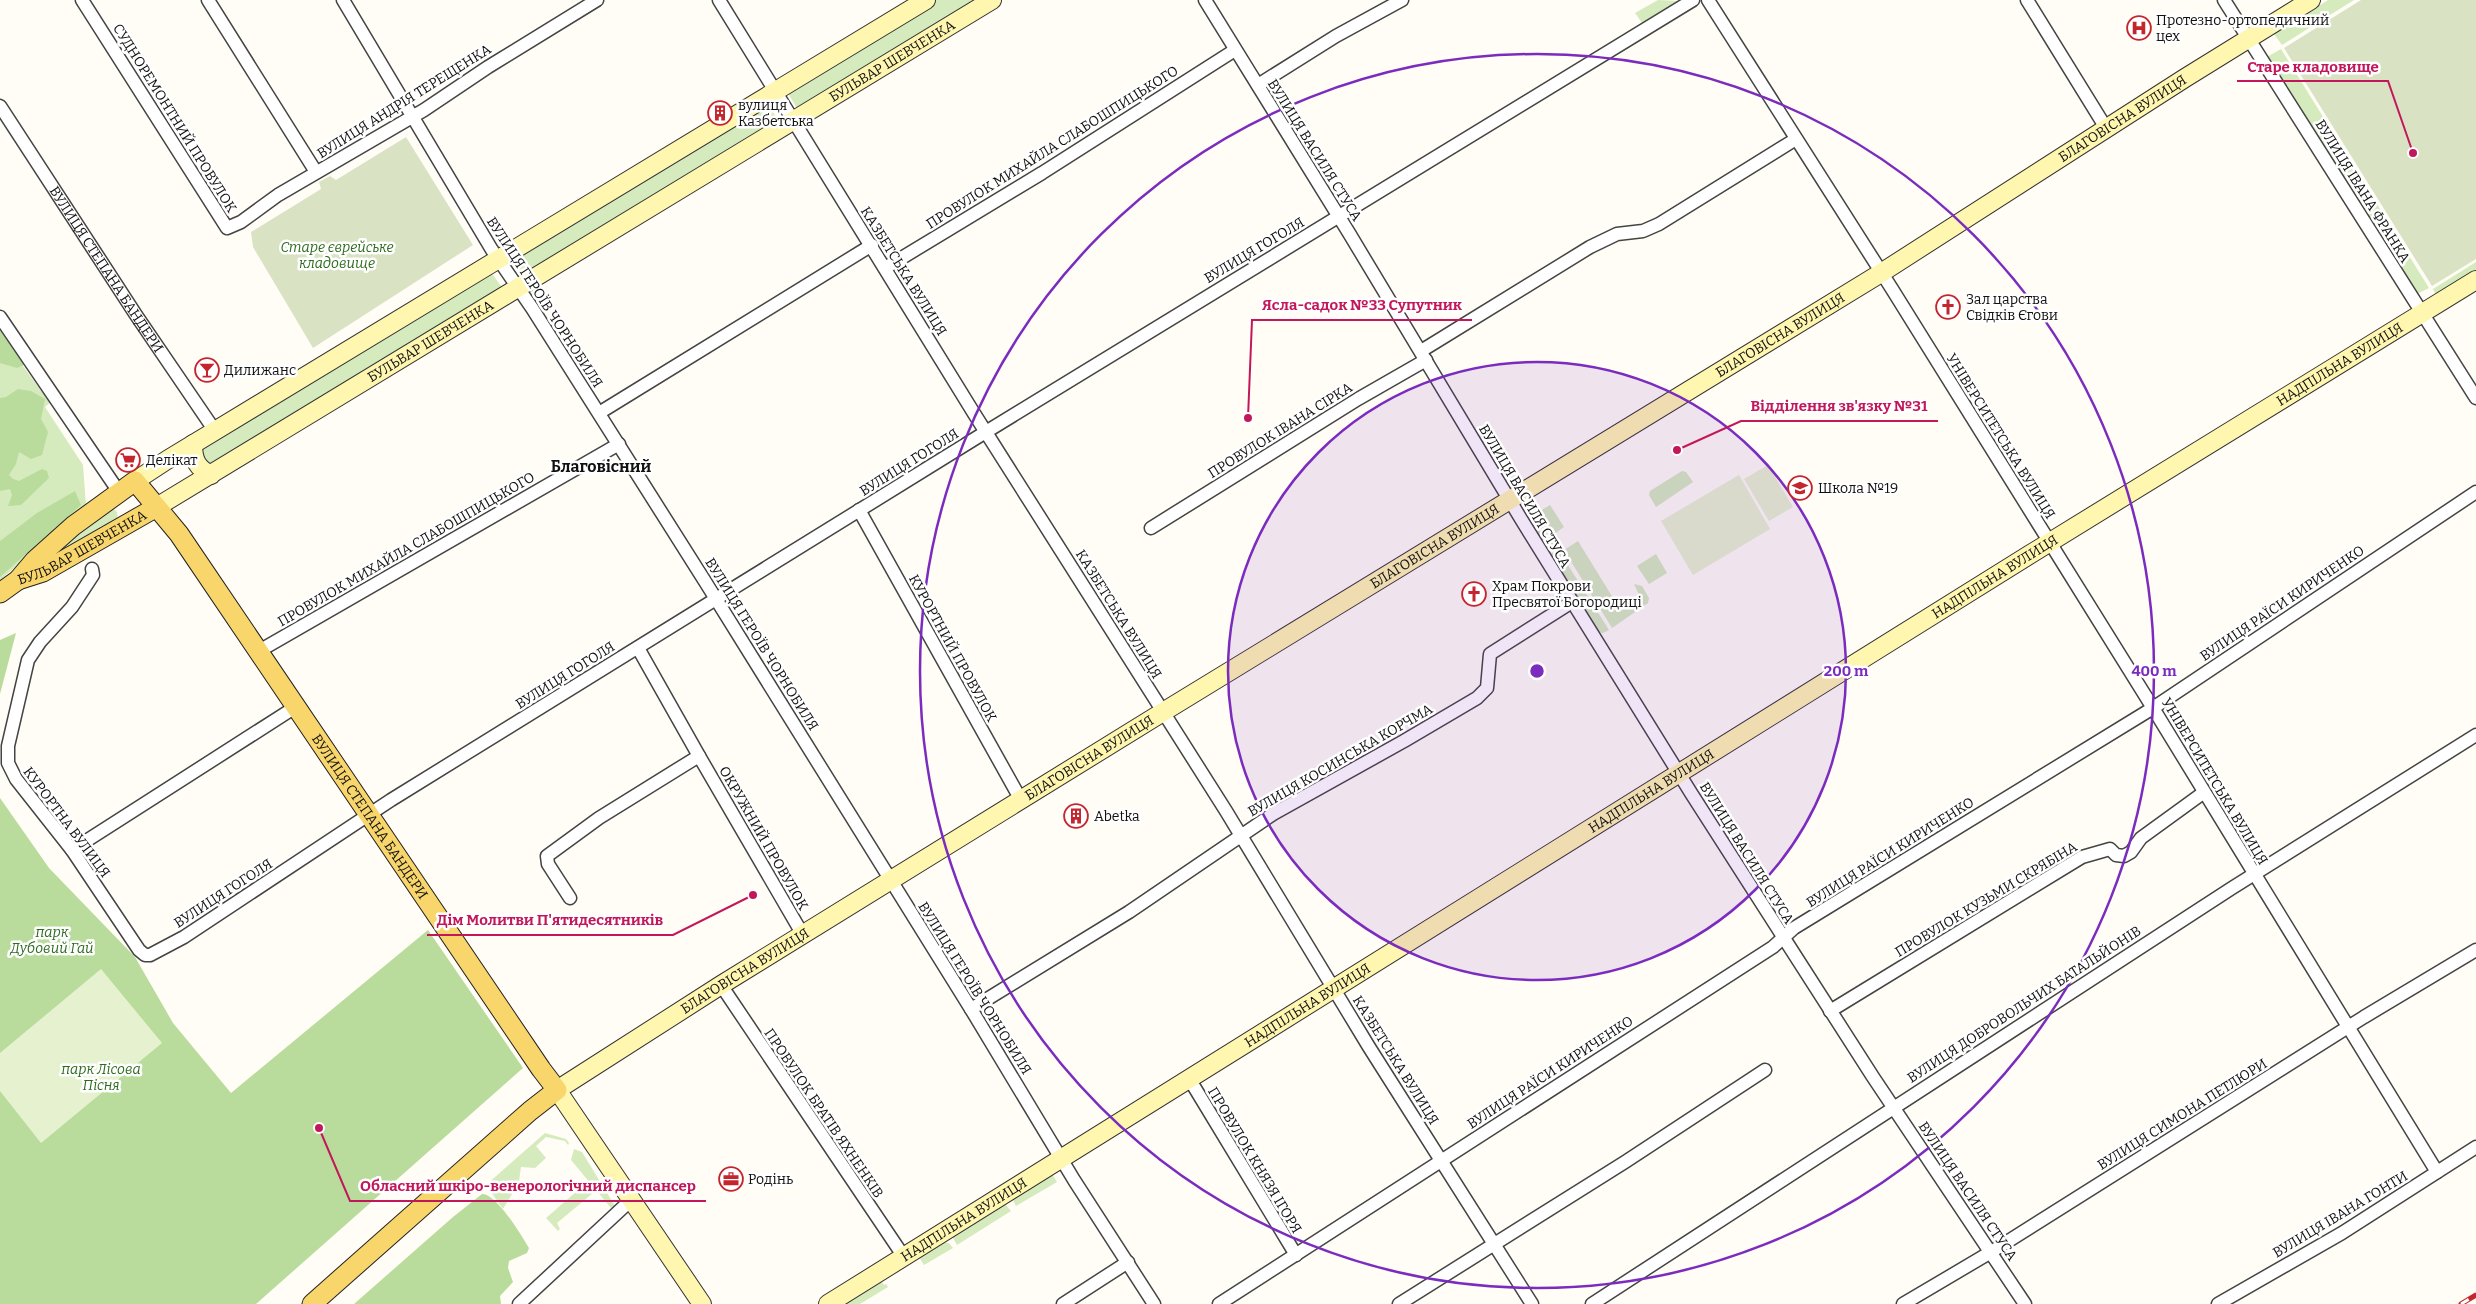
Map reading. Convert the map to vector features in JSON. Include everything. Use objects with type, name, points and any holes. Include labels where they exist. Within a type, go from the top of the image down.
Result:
[{"type":"main road","name":"БУЛЬВАР ШЕВЧЕНКА","points":[[18,580],[40,555],[115,494],[135,481],[926,0]]},
{"type":"main road","name":"БУЛЬВАР ШЕВЧЕНКА","points":[[18,580],[43,572],[211,475],[992,0]]},
{"type":"main road","name":"БЛАГОВІСНА ВУЛИЦЯ","points":[[557,1090],[722,985],[1163,712],[1881,273],[2106,128],[2311,0]]},
{"type":"main road","name":"НАДПІЛЬНА ВУЛИЦЯ","points":[[828,1304],[1190,1080],[1333,988],[1679,773],[2476,280]]},
{"type":"main road","points":[[193,444],[194,461],[200,468],[211,475]]},
{"type":"main road","name":"ВУЛИЦЯ СТЕПАНА БАНДЕРИ","points":[[135,481],[155,508],[179,534],[259,650],[541,1069],[702,1304]]},
{"type":"main road","points":[[115,494],[130,522]]},
{"type":"main road","points":[[0,593],[18,580]]},
{"type":"main road","points":[[312,1304],[530,1111],[557,1090]]},
{"type":"street","name":"СУДНОРЕМОНТНИЙ ПРОВУЛОК","points":[[82,0],[227,228]]},
{"type":"street","points":[[208,0],[316,172]]},
{"type":"street","name":"ВУЛИЦЯ ГЕРОЇВ ЧОРНОБИЛЯ","points":[[343,0],[411,117],[498,259],[619,444],[1154,1304]]},
{"type":"street","name":"ВУЛИЦЯ АНДРІЯ ТЕРЕЩЕНКА","points":[[227,228],[244,220],[273,198],[411,117],[597,0]]},
{"type":"street","name":"КАЗБЕТСЬКА ВУЛИЦЯ","points":[[718,0],[872,245],[986,432],[1241,836],[1440,1160],[1532,1304]]},
{"type":"street","name":"ВУЛИЦЯ ВАСИЛЯ СТУСА","points":[[1205,0],[1339,216],[1510,501],[1679,773],[1830,1011],[2025,1304]]},
{"type":"street","points":[[1258,85],[1336,36],[1402,0]]},
{"type":"street","name":"ВУЛИЦЯ ГОГОЛЯ","points":[[145,955],[155,953],[184,936],[370,813],[859,510],[1693,0]]},
{"type":"street","name":"УНІВЕРСИТЕТСЬКА ВУЛИЦЯ","points":[[1708,0],[2153,708],[2438,1172]]},
{"type":"street","points":[[2027,0],[2106,128]]},
{"type":"street","name":"ВУЛИЦЯ ІВАНА ФРАНКА","points":[[2224,0],[2476,398]]},
{"type":"street","name":"ПРОВУЛОК МИХАЙЛА СЛАБОШПИЦЬКОГО","points":[[885,268],[1042,173],[1235,50]]},
{"type":"street","name":"ВУЛИЦЯ СТЕПАНА БАНДЕРИ","points":[[0,106],[136,315],[215,431]]},
{"type":"street","name":"ПРОВУЛОК ІВАНА СІРКА","points":[[1151,528],[1358,399],[1590,246],[1617,234],[1643,231],[1659,224],[1796,139]]},
{"type":"street","points":[[599,413],[872,245]]},
{"type":"street","points":[[0,317],[115,494]]},
{"type":"street","name":"ПРОВУЛОК МИХАЙЛА СЛАБОШПИЦЬКОГО","points":[[259,650],[619,444]]},
{"type":"street","name":"ВУЛИЦЯ РАЇСИ КИРИЧЕНКО","points":[[1219,1304],[1784,938],[1794,928],[2153,708],[2476,492]]},
{"type":"street","name":"КУРОРТНИЙ ПРОВУЛОК","points":[[859,510],[1021,800]]},
{"type":"street","name":"КУРОРТНА ВУЛИЦЯ","points":[[92,569],[94,575],[86,588],[28,660],[7,752],[10,771],[72,850],[145,955]]},
{"type":"street","name":"ВУЛИЦЯ КОСИНСЬКА КОРЧМА","points":[[972,1009],[1072,949],[1170,886],[1273,814],[1404,741],[1483,694],[1488,685],[1490,654],[1572,602]]},
{"type":"street","name":"ОКРУЖНИЙ ПРОВУЛОК","points":[[638,648],[803,935]]},
{"type":"street","points":[[72,850],[297,706]]},
{"type":"street","name":"ВУЛИЦЯ ДОБРОВОЛЬЧИХ БАТАЛЬЙОНІВ","points":[[1592,1304],[1894,1106],[2476,735]]},
{"type":"street","points":[[570,898],[548,864],[547,856],[599,818],[699,756]]},
{"type":"street","name":"ПРОВУЛОК КУЗЬМИ СКРЯБІНА","points":[[1830,1011],[2082,857],[2110,849],[2116,855],[2124,856],[2131,852],[2141,838],[2204,793]]},
{"type":"street","name":"ВУЛИЦЯ СИМОНА ПЕТЛЮРИ","points":[[1903,1304],[1991,1252],[2348,1027],[2476,950]]},
{"type":"street","name":"ПРОВУЛОК БРАТІВ ЯХНЕНКІВ","points":[[722,985],[904,1257]]},
{"type":"street","points":[[1399,1304],[1625,1162],[1766,1070]]},
{"type":"street","name":"ПРОВУЛОК КНЯЗЯ ІГОРЯ","points":[[1190,1080],[1296,1255]]},
{"type":"street","name":"ВУЛИЦЯ ІВАНА ГОНТИ","points":[[2218,1304],[2342,1233],[2476,1147]]},
{"type":"street","points":[[519,1304],[631,1200]]},
{"type":"street","points":[[1062,1304],[1128,1262]]},
{"type":"green space","points":[[936,0],[982,0],[797,108],[789,95],[791,88]]},
{"type":"green space","points":[[1658,0],[1679,1],[1642,23],[1635,13]]},
{"type":"green space","points":[[2328,0],[2354,0],[2282,45],[2274,34]]},
{"type":"green space","points":[[2361,0],[2476,0],[2476,259],[2432,286],[2284,48]]},
{"type":"green space","points":[[2281,49],[2429,288],[2417,294],[2267,57]]},
{"type":"green space","points":[[769,105],[779,122],[522,277],[520,276],[512,260]]},
{"type":"green space","name":"Старе єврейське кладовище","points":[[406,137],[473,245],[313,348],[253,247],[251,232],[321,189],[319,182],[330,176],[336,180]]},
{"type":"green space","points":[[2476,262],[2476,270],[2436,295],[2433,289]]},
{"type":"green space","points":[[491,272],[503,289],[208,467],[200,450]]},
{"type":"green space","points":[[0,328],[28,363],[17,368],[0,363]]},
{"type":"green space","points":[[0,334],[41,391],[52,401],[45,407],[83,465],[86,506],[0,580]]},
{"type":"green space","points":[[18,389],[31,391],[45,399],[41,419],[48,432],[42,455],[31,459],[19,452],[16,464],[9,475],[19,481],[42,469],[47,471],[49,478],[21,505],[8,506],[12,495],[10,489],[0,491],[0,398],[6,397]]},
{"type":"green space","points":[[1768,465],[1793,507],[1769,521],[1744,479]]},
{"type":"green space","points":[[1682,471],[1686,472],[1693,482],[1656,507],[1649,495],[1650,491]]},
{"type":"green space","points":[[1739,475],[1770,529],[1693,575],[1661,521]]},
{"type":"green space","points":[[75,491],[81,505],[0,577],[0,541],[37,513]]},
{"type":"green space","points":[[1550,505],[1564,527],[1554,534],[1540,511]]},
{"type":"green space","points":[[113,508],[117,512],[118,520],[33,571],[96,514]]},
{"type":"green space","points":[[1535,514],[1554,545],[1545,550],[1527,519]]},
{"type":"green space","points":[[1578,541],[1621,611],[1641,599],[1634,584],[1642,586],[1649,598],[1648,603],[1612,628],[1564,550]]},
{"type":"green space","points":[[1559,551],[1609,630],[1603,633],[1596,632],[1550,558],[1551,554]]},
{"type":"green space","points":[[1656,554],[1667,573],[1649,584],[1637,566]]},
{"type":"green space","points":[[16,633],[0,694],[0,640]]},
{"type":"green space","points":[[0,798],[49,868],[135,957],[173,1023],[231,1093],[428,930],[523,1068],[256,1304],[0,1304]]},
{"type":"green space","name":"парк Лісова Пісня","points":[[101,969],[162,1043],[41,1143],[0,1091],[0,1053]]},
{"type":"green space","points":[[545,1133],[566,1139],[569,1143],[568,1145],[565,1141],[546,1137],[536,1146],[546,1158],[535,1168],[521,1167],[519,1181],[512,1188],[512,1194],[503,1209],[486,1185]]},
{"type":"green space","points":[[574,1149],[582,1152],[615,1206],[611,1208],[571,1160]]},
{"type":"green space","points":[[1052,1174],[1057,1182],[1016,1206],[1012,1198]]},
{"type":"green space","points":[[585,1184],[593,1193],[557,1223],[560,1229],[558,1231],[546,1218]]},
{"type":"green space","points":[[482,1194],[494,1200],[501,1207],[529,1248],[527,1253],[509,1261],[508,1268],[513,1282],[500,1296],[501,1304],[354,1304],[453,1217]]},
{"type":"green space","points":[[1004,1203],[1011,1211],[957,1245],[952,1236]]},
{"type":"green space","points":[[943,1242],[949,1243],[953,1248],[924,1265],[919,1257]]},
{"type":"green space","points":[[881,1281],[888,1287],[860,1304],[843,1304]]},
{"type":"railway","points":[[2461,1304],[2476,1295]]},
{"type":"place","name":"Протезно-ортопедичний цех","points":[[2139,28]]},
{"type":"place","name":"вулиця Казбетська","points":[[720,113]]},
{"type":"place","name":"Старе кладовище","points":[[2413,153]]},
{"type":"place","name":"Зал царства Свідків Єгови","points":[[1948,307]]},
{"type":"place","name":"Дилижанс","points":[[207,370]]},
{"type":"place","name":"Ясла-садок №33 Супутник","points":[[1248,418]]},
{"type":"place","name":"Відділення зв'язку №31","points":[[1677,450]]},
{"type":"place","name":"Делікат","points":[[128,460]]},
{"type":"place","name":"Школа №19","points":[[1800,488]]},
{"type":"place","name":"Храм Покрови Пресвятої Богородиці","points":[[1474,594]]},
{"type":"place","name":"Abetka","points":[[1076,816]]},
{"type":"place","name":"Дім Молитви П'ятидесятників","points":[[753,895]]},
{"type":"place","name":"Обласний шкіро-венерологічний диспансер","points":[[319,1128]]},
{"type":"place","name":"Родінь","points":[[731,1179]]},
{"type":"district","name":"Благовісний","points":[[601,466]]},
{"type":"park label","name":"парк Дубовий Гай","points":[[52,940]]}]
